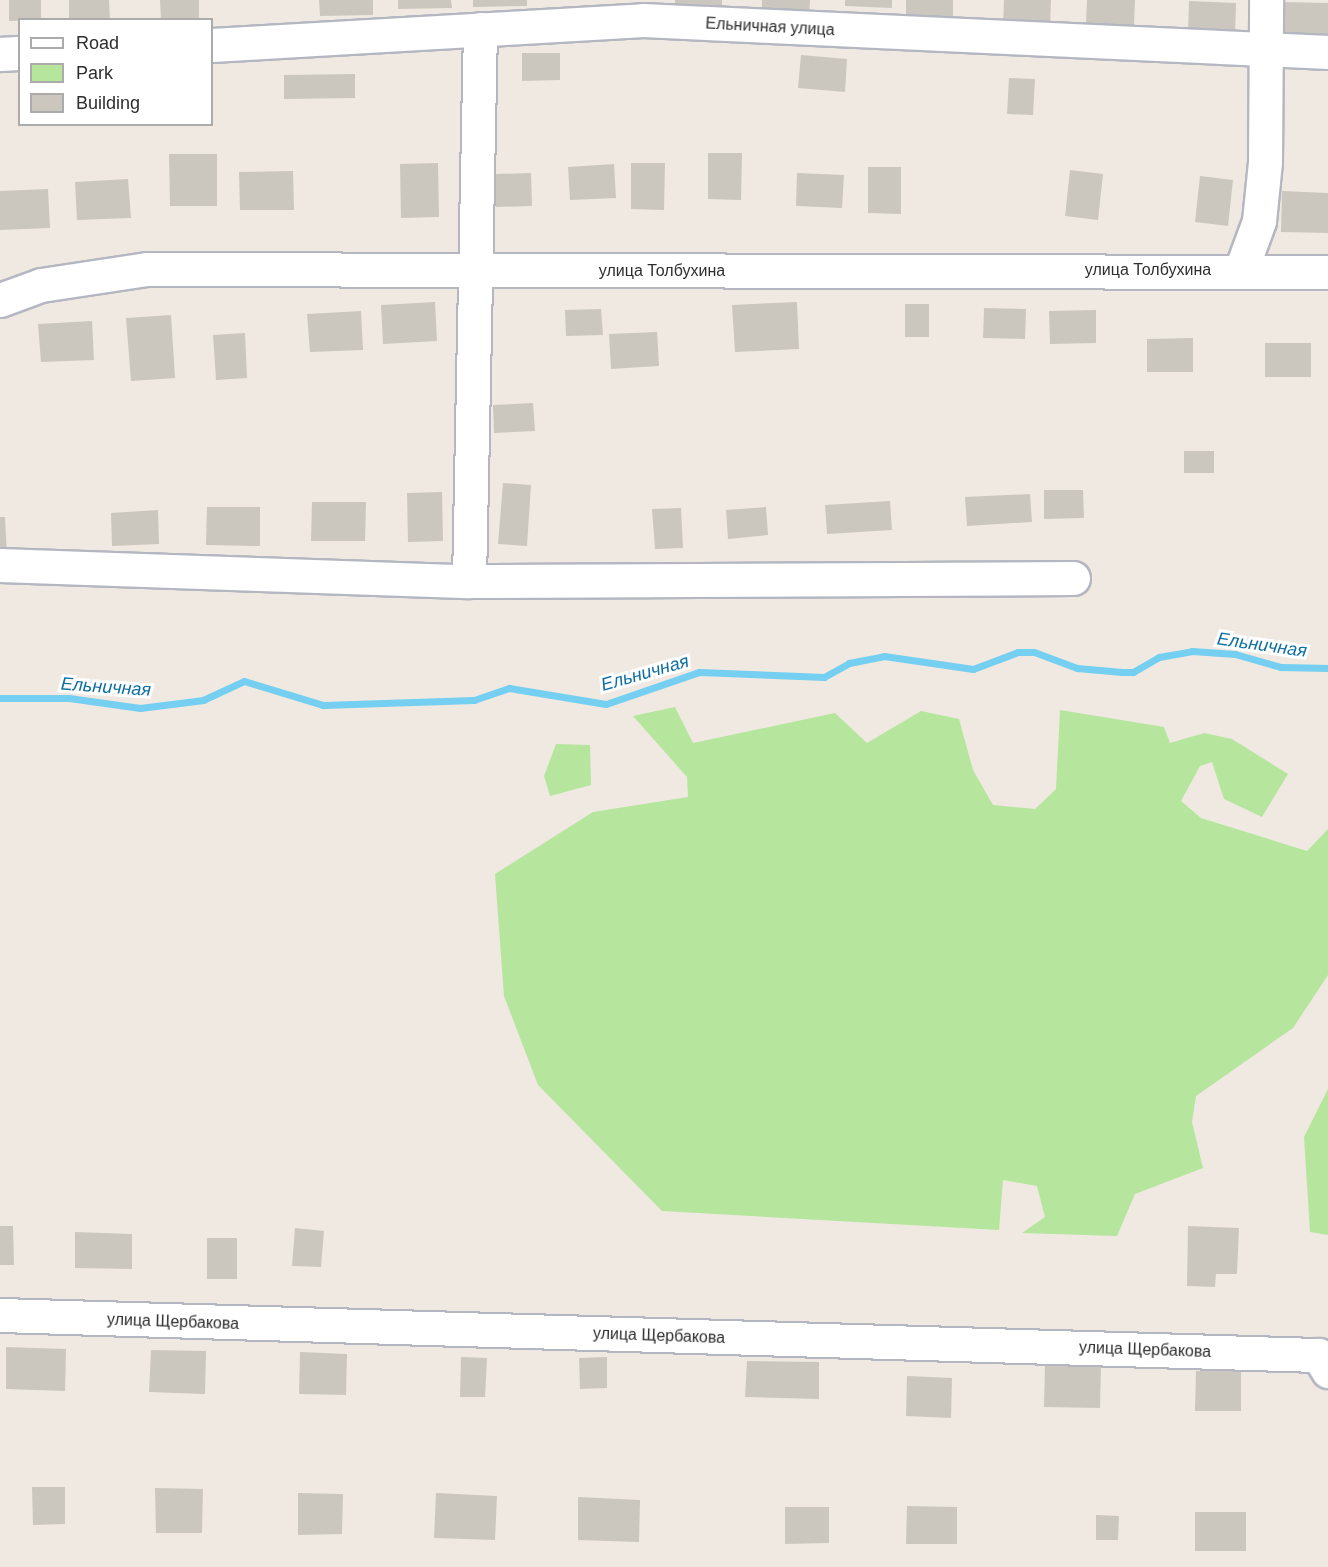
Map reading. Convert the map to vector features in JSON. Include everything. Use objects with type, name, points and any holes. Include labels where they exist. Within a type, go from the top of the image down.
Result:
[{"type":"street","points":[[1241,270],[1259,221],[1265,162],[1266,0]]},
{"type":"street","name":"Ельничная улица","points":[[213,45],[480,29],[567,11],[643,20],[1265,52],[1328,52]]},
{"type":"street","points":[[470,581],[472,271],[480,29]]},
{"type":"street","points":[[0,54],[18,53]]},
{"type":"street","name":"улица Толбухина","points":[[0,300],[41,285],[147,269],[1328,272]]},
{"type":"street","points":[[0,565],[470,581],[1073,578]]},
{"type":"street","name":"улица Щербакова","points":[[0,1315],[1323,1363]]},
{"type":"green space","points":[[675,707],[693,743],[835,713],[867,743],[921,711],[959,719],[973,770],[993,805],[1035,809],[1056,789],[1060,710],[1164,727],[1170,743],[1204,733],[1232,739],[1288,774],[1262,817],[1224,799],[1212,762],[1200,766],[1181,801],[1201,818],[1307,851],[1328,829],[1328,975],[1293,1028],[1196,1096],[1192,1122],[1203,1168],[1135,1194],[1117,1236],[1022,1233],[1045,1217],[1037,1186],[1003,1180],[999,1230],[662,1211],[538,1085],[504,996],[495,874],[593,812],[688,797],[687,777],[633,716]]},
{"type":"green space","points":[[556,744],[590,745],[591,785],[550,796],[544,776]]},
{"type":"green space","points":[[1328,1089],[1328,1235],[1310,1232],[1304,1137]]},
{"type":"building","points":[[9,0],[41,0],[41,18],[18,18],[18,21],[9,21]]},
{"type":"building","points":[[69,0],[109,0],[110,18],[69,18]]},
{"type":"building","points":[[160,0],[199,0],[199,18],[161,18]]},
{"type":"building","points":[[319,0],[373,0],[373,15],[320,16]]},
{"type":"building","points":[[398,0],[451,0],[452,8],[398,9]]},
{"type":"building","points":[[473,0],[527,0],[527,6],[473,7]]},
{"type":"building","points":[[675,0],[722,0],[722,8],[675,6]]},
{"type":"building","points":[[762,0],[810,0],[809,16],[762,14]]},
{"type":"building","points":[[845,0],[892,0],[892,8],[845,6]]},
{"type":"building","points":[[906,0],[953,0],[953,18],[906,16]]},
{"type":"building","points":[[1004,0],[1051,0],[1050,29],[1003,27]]},
{"type":"building","points":[[1087,0],[1135,0],[1134,27],[1086,25]]},
{"type":"building","points":[[1189,1],[1236,3],[1235,36],[1188,34]]},
{"type":"building","points":[[1282,2],[1328,3],[1328,35],[1282,33]]},
{"type":"building","points":[[522,53],[560,53],[560,80],[522,81]]},
{"type":"building","points":[[801,55],[847,59],[845,92],[798,88]]},
{"type":"building","points":[[355,74],[355,98],[284,99],[284,75]]},
{"type":"building","points":[[1009,78],[1035,79],[1033,115],[1007,114]]},
{"type":"building","points":[[708,153],[742,153],[741,200],[708,199]]},
{"type":"building","points":[[169,154],[217,154],[217,206],[170,206]]},
{"type":"building","points":[[438,163],[439,217],[401,218],[400,164]]},
{"type":"building","points":[[631,163],[665,163],[664,210],[631,209]]},
{"type":"building","points":[[614,164],[616,198],[570,200],[568,167]]},
{"type":"building","points":[[868,167],[901,167],[901,214],[868,213]]},
{"type":"building","points":[[1070,170],[1103,174],[1098,220],[1065,216]]},
{"type":"building","points":[[293,171],[294,210],[240,210],[239,172]]},
{"type":"building","points":[[531,173],[532,206],[496,207],[495,174]]},
{"type":"building","points":[[797,173],[844,175],[842,208],[796,206]]},
{"type":"building","points":[[1200,176],[1233,180],[1228,226],[1195,222]]},
{"type":"building","points":[[128,179],[131,218],[77,220],[75,182]]},
{"type":"building","points":[[48,189],[50,228],[0,230],[0,191]]},
{"type":"building","points":[[1282,191],[1328,193],[1328,233],[1281,232]]},
{"type":"building","points":[[435,302],[437,341],[383,344],[381,305]]},
{"type":"building","points":[[797,302],[799,349],[735,352],[732,305]]},
{"type":"building","points":[[905,304],[929,304],[929,337],[905,337]]},
{"type":"building","points":[[984,308],[1026,309],[1025,339],[983,338]]},
{"type":"building","points":[[601,309],[603,335],[566,336],[565,310]]},
{"type":"building","points":[[1096,310],[1096,343],[1050,344],[1049,311]]},
{"type":"building","points":[[361,311],[363,350],[310,352],[307,314]]},
{"type":"building","points":[[171,315],[175,378],[131,381],[126,318]]},
{"type":"building","points":[[92,321],[94,360],[41,362],[38,324]]},
{"type":"building","points":[[657,332],[659,366],[611,369],[609,334]]},
{"type":"building","points":[[245,333],[247,378],[216,380],[213,335]]},
{"type":"building","points":[[1193,338],[1193,372],[1147,372],[1147,339]]},
{"type":"building","points":[[1265,343],[1311,343],[1311,377],[1265,377]]},
{"type":"building","points":[[533,403],[535,431],[494,433],[493,405]]},
{"type":"building","points":[[1184,451],[1214,451],[1214,473],[1184,473]]},
{"type":"building","points":[[503,483],[531,485],[527,546],[498,544]]},
{"type":"building","points":[[1044,490],[1083,490],[1084,518],[1044,519]]},
{"type":"building","points":[[442,492],[443,541],[408,542],[407,493]]},
{"type":"building","points":[[1030,494],[1032,522],[967,526],[965,497]]},
{"type":"building","points":[[890,501],[892,530],[827,534],[825,505]]},
{"type":"building","points":[[312,502],[366,502],[365,541],[311,541]]},
{"type":"building","points":[[207,507],[260,507],[260,546],[206,545]]},
{"type":"building","points":[[766,507],[768,535],[728,539],[726,510]]},
{"type":"building","points":[[681,508],[683,548],[655,549],[652,509]]},
{"type":"building","points":[[158,510],[159,544],[112,546],[111,513]]},
{"type":"building","points":[[0,517],[5,517],[7,556],[0,556]]},
{"type":"building","points":[[0,1226],[13,1226],[14,1265],[0,1265]]},
{"type":"building","points":[[1188,1226],[1239,1228],[1237,1274],[1216,1274],[1215,1287],[1187,1286]]},
{"type":"building","points":[[295,1228],[324,1231],[321,1267],[292,1266]]},
{"type":"building","points":[[75,1232],[132,1234],[132,1269],[75,1268]]},
{"type":"building","points":[[207,1238],[237,1238],[237,1279],[207,1279]]},
{"type":"building","points":[[6,1347],[66,1349],[65,1391],[6,1389]]},
{"type":"building","points":[[151,1350],[206,1351],[205,1394],[149,1392]]},
{"type":"building","points":[[300,1352],[347,1354],[346,1395],[299,1394]]},
{"type":"building","points":[[461,1357],[487,1358],[485,1397],[460,1397]]},
{"type":"building","points":[[607,1357],[607,1388],[580,1389],[579,1358]]},
{"type":"building","points":[[747,1361],[819,1362],[819,1399],[745,1397]]},
{"type":"building","points":[[1045,1365],[1101,1366],[1100,1408],[1044,1407]]},
{"type":"building","points":[[1196,1371],[1241,1371],[1241,1411],[1195,1411]]},
{"type":"building","points":[[907,1376],[952,1378],[951,1418],[906,1416]]},
{"type":"building","points":[[32,1487],[65,1487],[65,1524],[33,1525]]},
{"type":"building","points":[[155,1488],[203,1489],[202,1533],[156,1533]]},
{"type":"building","points":[[298,1493],[343,1494],[342,1534],[298,1535]]},
{"type":"building","points":[[436,1493],[497,1496],[495,1540],[434,1538]]},
{"type":"building","points":[[578,1497],[640,1500],[639,1542],[578,1540]]},
{"type":"building","points":[[907,1506],[957,1507],[957,1544],[906,1544]]},
{"type":"building","points":[[785,1507],[829,1507],[829,1543],[785,1544]]},
{"type":"building","points":[[1195,1512],[1246,1512],[1246,1551],[1195,1551]]},
{"type":"building","points":[[1096,1515],[1119,1516],[1118,1540],[1096,1540]]},
{"type":"waterway","name":"Ельничная","points":[[0,698],[69,698],[140,708],[203,700],[244,681],[323,705],[474,700],[509,688],[606,704],[699,672],[824,677],[849,663],[884,656],[973,669],[1018,652],[1034,652],[1077,668],[1122,672],[1133,672],[1159,657],[1192,651],[1235,654],[1281,667],[1328,668]]}]
